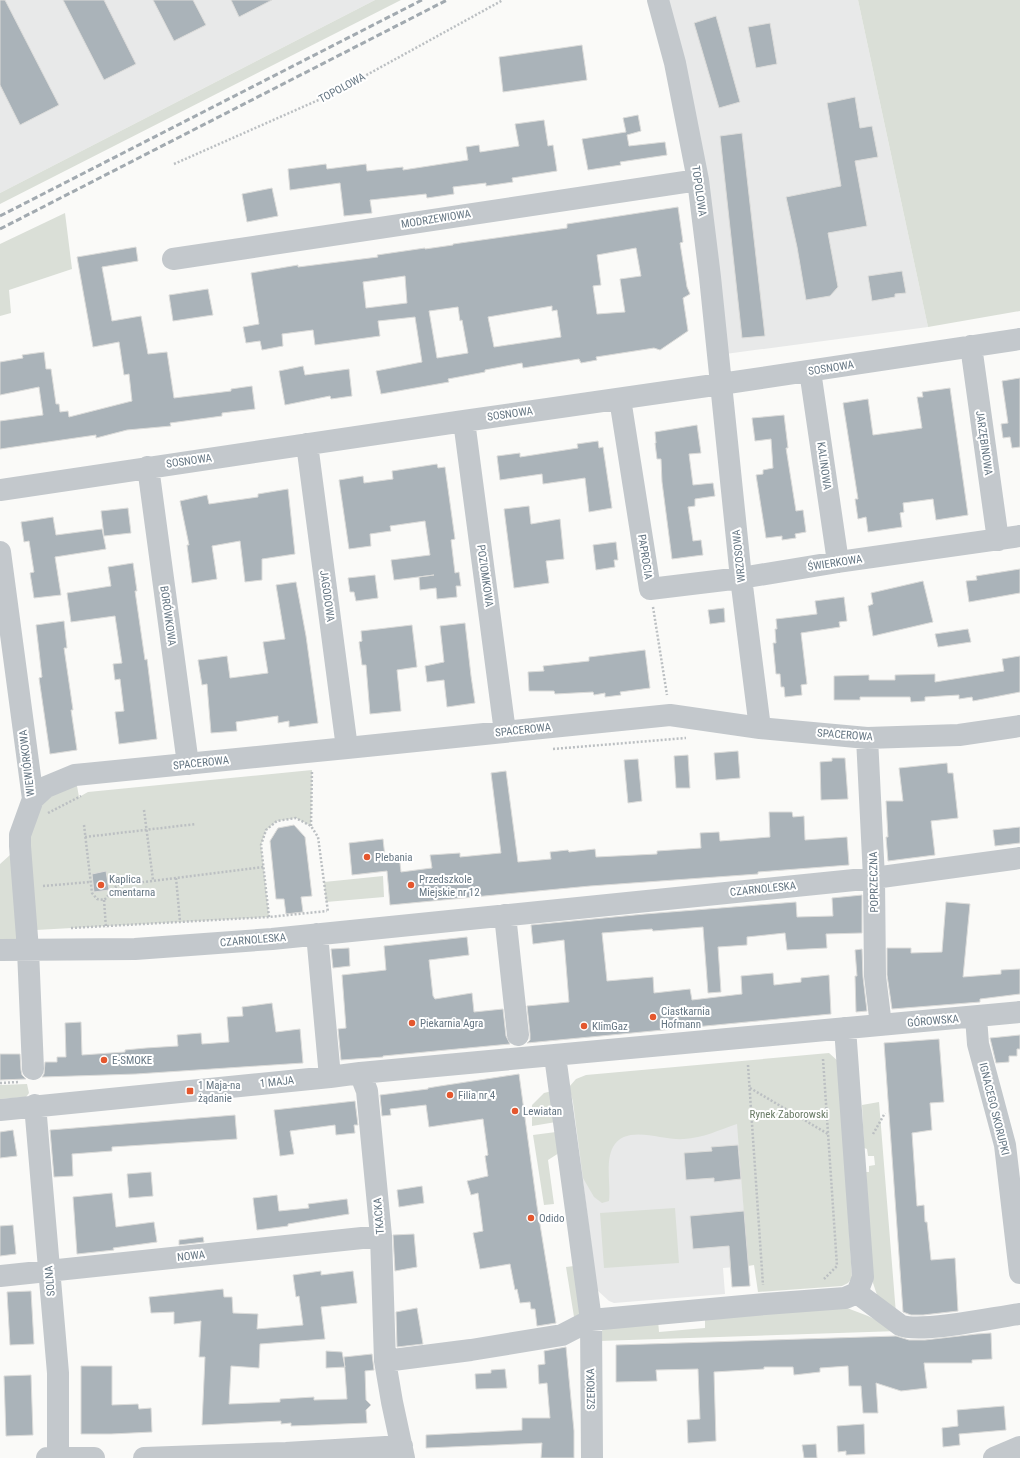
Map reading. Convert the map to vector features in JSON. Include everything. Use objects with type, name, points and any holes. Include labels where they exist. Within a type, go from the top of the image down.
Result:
[{"type":"street","name":"TOPOLOWA","points":[[658,0],[675,63],[698,180],[721,384]]},
{"type":"street","name":"MODRZEWIOWA","points":[[173,259],[698,180]]},
{"type":"street","name":"SOSNOWA","points":[[0,490],[464,421],[620,400],[1020,339]]},
{"type":"street","name":"JARZĘBINOWA","points":[[970,346],[998,540]]},
{"type":"street","name":"KALINOWA","points":[[810,371],[838,562]]},
{"type":"street","name":"WRZOSOWA","points":[[721,384],[741,578],[760,728]]},
{"type":"street","name":"PAPROCIA","points":[[620,400],[650,589]]},
{"type":"street","name":"POZIOMKOWA","points":[[464,421],[505,732]]},
{"type":"street","name":"JAGODOWA","points":[[307,444],[347,748]]},
{"type":"street","name":"BORÓWKOWA","points":[[148,467],[188,764]]},
{"type":"street","name":"ŚWIERKOWA","points":[[650,589],[741,578],[838,562],[1020,536]]},
{"type":"street","name":"WIEWIÓRKOWA","points":[[0,552],[38,807],[20,835],[20,854],[28,950],[33,1069]]},
{"type":"street","name":"SPACEROWA","points":[[38,807],[46,787],[75,775],[670,715],[760,728],[867,738],[959,735],[1020,726]]},
{"type":"street","name":"POPRZECZNA","points":[[867,738],[874,878],[875,976],[881,1025]]},
{"type":"street","name":"CZARNOLESKA","points":[[0,950],[136,949],[272,938],[325,926],[505,915],[874,878],[1020,858]]},
{"type":"street","points":[[505,915],[518,1035]]},
{"type":"street","points":[[325,926],[330,1077]]},
{"type":"street","name":"GÓROWSKA","points":[[845,1028],[1020,1012]]},
{"type":"street","name":"IGNACEGO SKORUPKI","points":[[976,1017],[978,1044],[1012,1145],[1020,1273]]},
{"type":"street","points":[[385,1361],[472,1350],[562,1335],[591,1320],[845,1298],[856,1293],[863,1277],[845,1028],[555,1056],[591,1320]]},
{"type":"street","name":"1 MAJA","points":[[0,1110],[35,1105],[360,1073],[555,1056]]},
{"type":"street","name":"TKACKA","points":[[360,1073],[367,1091],[381,1236],[385,1361],[403,1452]]},
{"type":"street","name":"SOLNA","points":[[35,1105],[48,1271],[58,1373],[58,1458]]},
{"type":"street","name":"NOWA","points":[[0,1276],[381,1236]]},
{"type":"street","points":[[856,1293],[900,1324],[907,1327],[934,1327],[1020,1314]]},
{"type":"street","name":"SZEROKA","points":[[591,1320],[592,1458]]},
{"type":"street","points":[[994,1458],[1020,1447]]},
{"type":"street","points":[[144,1458],[286,1456],[403,1452]]},
{"type":"street","points":[[47,1458],[94,1458]]},
{"type":"path","name":"TOPOLOWA","points":[[174,164],[332,94],[503,0]]},
{"type":"path","name":"PAPROCIA","points":[[650,589],[670,715]]},
{"type":"path","points":[[552,749],[686,738]]},
{"type":"path","points":[[311,826],[312,770]]},
{"type":"path","points":[[304,771],[320,770]]},
{"type":"path","points":[[38,807],[83,794]]},
{"type":"path","points":[[144,810],[153,880]]},
{"type":"path","points":[[67,928],[269,917],[325,926],[318,837],[311,826],[296,818],[277,821],[266,830],[261,845],[269,917],[272,938]]},
{"type":"path","points":[[85,837],[196,824]]},
{"type":"path","points":[[84,825],[92,893],[97,899],[104,900]]},
{"type":"path","points":[[110,950],[105,926],[104,900],[113,888],[119,885],[153,880],[264,867]]},
{"type":"path","points":[[176,878],[180,921]]},
{"type":"path","points":[[38,887],[90,882]]},
{"type":"path","points":[[822,1282],[837,1266],[823,1060]]},
{"type":"path","points":[[748,1065],[765,1304]]},
{"type":"path","points":[[750,1088],[828,1134]]},
{"type":"path","points":[[872,1137],[884,1113]]},
{"type":"shaded area","points":[[0,0],[375,0],[0,193]]},
{"type":"shaded area","points":[[658,0],[858,0],[928,327],[718,355]]},
{"type":"shaded area","points":[[735,1083],[748,1266],[723,1268],[725,1294],[614,1303],[609,1301],[597,1290],[573,1102]]},
{"type":"green space","points":[[375,0],[401,0],[0,204],[0,193]]},
{"type":"green space","points":[[858,0],[1020,0],[1020,311],[928,327]]},
{"type":"green space","points":[[65,213],[72,269],[9,290],[11,313],[0,316],[0,244]]},
{"type":"green space","points":[[312,770],[311,826],[296,818],[277,821],[266,830],[261,845],[269,917],[36,930],[28,950],[0,950],[0,864],[20,846],[33,799],[75,775],[79,797],[88,792]]},
{"type":"green space","points":[[383,876],[384,897],[326,902],[324,882]]},
{"type":"green space","name":"Rynek Zaborowski","points":[[829,1053],[839,1062],[852,1278],[848,1283],[842,1286],[758,1292],[754,1265],[748,1266],[737,1124],[698,1137],[684,1139],[636,1134],[619,1140],[613,1147],[609,1160],[609,1201],[602,1203],[594,1197],[583,1178],[573,1102],[569,1087],[576,1079],[586,1075]]},
{"type":"green space","points":[[27,1084],[29,1093],[26,1097],[0,1099],[0,1085]]},
{"type":"green space","points":[[552,1091],[556,1122],[532,1126],[532,1105],[544,1093]]},
{"type":"green space","points":[[879,1102],[896,1314],[877,1295],[873,1283],[866,1172],[869,1172],[869,1166],[875,1165],[874,1156],[868,1156],[867,1149],[864,1148],[862,1105]]},
{"type":"green space","points":[[556,1132],[559,1153],[548,1160],[554,1204],[544,1205],[533,1135]]},
{"type":"green space","points":[[675,1208],[679,1263],[604,1268],[600,1213]]},
{"type":"green space","points":[[574,1266],[580,1312],[575,1323],[566,1267]]},
{"type":"green space","points":[[847,1308],[899,1331],[599,1341],[601,1332],[604,1328],[658,1320],[659,1332],[705,1328],[705,1317]]},
{"type":"building","points":[[0,0],[5,0],[59,105],[20,125],[0,85]]},
{"type":"building","points":[[63,0],[104,0],[136,64],[104,80]]},
{"type":"building","points":[[153,0],[193,0],[206,25],[174,41]]},
{"type":"building","points":[[231,0],[272,0],[239,17]]},
{"type":"building","points":[[716,16],[740,102],[719,108],[694,23]]},
{"type":"building","points":[[770,23],[777,64],[756,68],[748,27]]},
{"type":"building","points":[[582,45],[587,80],[503,92],[499,57]]},
{"type":"building","points":[[855,97],[860,128],[872,126],[878,157],[855,161],[867,226],[828,233],[838,287],[830,296],[806,300],[797,247],[786,197],[841,186],[827,103]]},
{"type":"building","points":[[638,115],[641,131],[627,135],[629,146],[665,142],[667,155],[620,162],[621,165],[588,170],[582,139],[626,132],[623,118]]},
{"type":"building","points":[[544,120],[548,146],[553,145],[557,171],[512,178],[513,182],[486,186],[486,183],[453,187],[454,194],[427,198],[426,194],[370,200],[372,213],[344,216],[340,183],[290,190],[288,169],[326,164],[327,169],[366,164],[367,171],[403,167],[403,170],[468,160],[466,147],[479,145],[480,152],[519,146],[515,124]]},
{"type":"building","points":[[742,133],[765,336],[742,338],[720,136]]},
{"type":"building","points":[[272,188],[278,216],[247,222],[242,194]]},
{"type":"building","points":[[678,207],[683,242],[680,243],[687,287],[690,294],[683,298],[688,331],[660,350],[654,348],[596,357],[597,360],[581,363],[579,359],[523,368],[522,363],[448,379],[449,382],[381,394],[376,371],[422,362],[415,317],[378,321],[380,336],[315,345],[313,330],[282,334],[283,346],[262,350],[260,341],[246,343],[243,327],[259,324],[251,273],[298,265],[298,267],[378,257],[377,255],[567,228],[567,224]],"holes":[[[636,248],[641,276],[620,279],[625,312],[597,314],[593,286],[601,285],[597,255]],[[405,276],[407,303],[366,308],[363,282]],[[552,306],[552,311],[557,310],[561,337],[494,347],[488,317]],[[458,307],[468,353],[437,358],[429,311]]]},
{"type":"building","points":[[136,247],[138,261],[102,267],[112,321],[141,316],[148,354],[167,352],[174,398],[231,391],[231,389],[252,386],[255,409],[222,413],[222,416],[170,423],[171,426],[127,430],[96,438],[96,435],[0,449],[0,421],[43,415],[39,387],[0,395],[0,362],[23,358],[22,355],[44,352],[46,369],[51,369],[56,404],[59,404],[60,412],[68,411],[69,417],[132,401],[129,374],[124,375],[119,342],[93,347],[77,257]]},
{"type":"building","points":[[902,271],[906,293],[895,294],[895,297],[872,301],[868,276]]},
{"type":"building","points":[[208,289],[213,315],[173,321],[169,295]]},
{"type":"building","points":[[303,366],[305,375],[349,369],[352,396],[331,399],[330,396],[285,405],[279,371]]},
{"type":"building","points":[[1020,378],[1020,447],[1012,448],[1010,437],[1003,438],[1001,424],[1008,423],[1002,381]]},
{"type":"building","points":[[950,388],[968,515],[936,520],[933,499],[903,503],[904,512],[900,513],[902,527],[868,532],[866,517],[858,519],[855,499],[858,499],[843,403],[868,399],[873,435],[902,431],[922,428],[917,397],[923,397],[922,392]]},
{"type":"building","points":[[784,415],[788,448],[786,448],[796,511],[803,510],[806,532],[795,534],[796,538],[782,540],[782,536],[766,538],[756,475],[763,474],[763,470],[773,468],[771,439],[755,441],[752,418]]},
{"type":"building","points":[[697,425],[701,453],[689,454],[693,485],[713,483],[715,496],[695,499],[695,506],[688,507],[693,541],[701,540],[703,555],[672,559],[662,482],[661,459],[657,459],[655,432]]},
{"type":"building","points":[[598,441],[599,448],[603,447],[612,508],[589,512],[585,478],[543,484],[542,474],[500,480],[497,456],[520,453],[520,457],[578,448],[577,444]]},
{"type":"building","points":[[437,464],[438,468],[445,467],[455,539],[451,540],[455,573],[459,572],[461,586],[456,586],[457,597],[437,599],[436,588],[420,590],[419,577],[434,575],[394,580],[391,560],[430,555],[425,521],[390,526],[391,531],[370,534],[371,546],[349,549],[339,480],[363,476],[364,483],[393,479],[392,471]]},
{"type":"building","points":[[288,489],[295,554],[262,559],[262,580],[245,582],[240,541],[212,546],[217,579],[192,583],[187,545],[189,545],[180,501],[207,495],[209,504],[258,497],[258,494]]},
{"type":"building","points":[[529,506],[531,524],[560,519],[564,559],[546,561],[549,583],[514,588],[504,509]]},
{"type":"building","points":[[128,508],[131,533],[104,536],[101,511]]},
{"type":"building","points":[[53,517],[56,535],[102,529],[106,549],[55,557],[61,595],[34,598],[30,573],[34,572],[29,541],[24,542],[21,522]]},
{"type":"building","points":[[616,542],[618,560],[614,560],[615,567],[596,570],[593,545]]},
{"type":"building","points":[[133,563],[137,591],[135,591],[145,660],[147,659],[157,739],[119,744],[115,712],[124,711],[120,679],[115,680],[113,664],[122,663],[115,616],[71,622],[67,593],[111,586],[108,567]]},
{"type":"building","points":[[1020,569],[1020,593],[969,602],[966,581],[977,580],[976,576]]},
{"type":"building","points":[[375,575],[378,598],[356,601],[354,592],[350,592],[348,578]]},
{"type":"building","points":[[923,581],[933,622],[873,636],[868,606],[873,604],[871,593]]},
{"type":"building","points":[[296,582],[306,636],[318,723],[289,727],[289,721],[278,723],[278,716],[236,722],[237,731],[211,733],[207,684],[202,685],[198,660],[227,656],[230,678],[268,673],[263,642],[285,639],[276,585]]},
{"type":"building","points":[[844,597],[847,621],[839,622],[840,627],[801,633],[807,684],[801,685],[802,695],[785,697],[784,687],[781,687],[780,674],[776,674],[773,643],[776,643],[776,619],[817,614],[815,601]]},
{"type":"building","points":[[724,608],[725,622],[710,624],[708,610]]},
{"type":"building","points":[[64,621],[67,648],[64,648],[77,750],[50,754],[39,678],[42,677],[36,625]]},
{"type":"building","points":[[465,623],[475,703],[447,707],[444,680],[427,682],[425,666],[444,662],[440,626]]},
{"type":"building","points":[[412,625],[417,667],[397,670],[401,711],[370,714],[366,665],[362,665],[359,642],[362,641],[361,631]]},
{"type":"building","points":[[968,629],[971,642],[938,647],[935,634]]},
{"type":"building","points":[[645,650],[650,688],[620,692],[621,695],[605,697],[605,693],[594,695],[593,692],[555,694],[554,691],[529,691],[528,672],[544,671],[543,666],[589,661],[589,657]]},
{"type":"building","points":[[1020,656],[1020,692],[973,701],[972,697],[959,699],[959,695],[925,697],[925,701],[911,702],[910,697],[860,697],[860,700],[834,700],[834,676],[869,675],[869,680],[895,680],[895,675],[935,674],[935,682],[1004,671],[1002,659]]},
{"type":"building","points":[[738,751],[740,778],[716,780],[714,753]]},
{"type":"building","points":[[688,755],[690,788],[676,788],[674,756]]},
{"type":"building","points":[[832,758],[845,758],[848,799],[821,800],[820,762],[832,761]]},
{"type":"building","points":[[638,759],[642,801],[628,803],[624,760]]},
{"type":"building","points":[[947,763],[948,773],[953,773],[958,818],[931,821],[935,855],[888,861],[886,801],[903,801],[899,768]]},
{"type":"building","points":[[506,771],[518,862],[551,859],[550,852],[568,850],[569,852],[595,849],[596,857],[657,854],[657,851],[701,848],[700,833],[719,832],[720,841],[770,837],[769,812],[792,812],[793,817],[804,816],[805,840],[847,837],[849,865],[758,872],[758,874],[590,886],[390,905],[387,871],[352,875],[349,843],[383,839],[385,857],[399,855],[401,872],[432,868],[430,855],[460,853],[460,857],[501,853],[491,773]]},
{"type":"building","points":[[294,825],[305,837],[312,896],[301,897],[303,912],[286,914],[284,899],[276,899],[270,841],[278,828]]},
{"type":"building","points":[[1020,827],[1020,843],[995,846],[993,830]]},
{"type":"building","name":"Kaplica cmentarna","points":[[106,871],[109,890],[94,892],[92,874]]},
{"type":"building","points":[[862,895],[862,933],[826,934],[827,948],[787,950],[785,933],[747,937],[747,945],[718,947],[721,992],[708,993],[703,927],[602,933],[607,981],[653,977],[654,993],[690,989],[692,1000],[742,994],[741,976],[773,973],[774,985],[801,982],[801,978],[829,975],[831,1014],[527,1043],[530,1040],[530,1034],[527,1006],[569,1002],[564,940],[533,944],[531,925],[796,902],[797,917],[833,916],[832,898]]},
{"type":"building","points":[[946,902],[970,904],[963,977],[1001,974],[1001,970],[1020,969],[1020,994],[980,999],[980,1002],[892,1009],[887,975],[887,948],[911,948],[911,953],[942,952]]},
{"type":"building","points":[[467,937],[469,955],[429,960],[433,996],[435,999],[472,993],[474,1012],[503,1009],[506,1036],[510,1044],[341,1060],[338,1029],[346,1028],[342,975],[386,970],[384,946]]},
{"type":"building","points":[[349,948],[350,966],[333,968],[331,949]]},
{"type":"building","points":[[862,949],[863,977],[867,1011],[856,1012],[855,976],[857,976],[855,950]]},
{"type":"building","points":[[272,1003],[276,1032],[300,1029],[303,1063],[136,1074],[42,1077],[44,1074],[45,1062],[57,1062],[57,1057],[66,1057],[65,1023],[81,1022],[82,1055],[178,1046],[177,1035],[201,1033],[202,1044],[229,1042],[227,1017],[243,1016],[242,1007]]},
{"type":"building","points":[[1020,1035],[1020,1049],[1017,1049],[1017,1056],[1009,1056],[1009,1062],[996,1063],[990,1038]]},
{"type":"building","points":[[939,1039],[944,1102],[930,1103],[932,1130],[912,1133],[917,1206],[924,1205],[931,1260],[955,1258],[958,1311],[911,1315],[903,1312],[884,1043]]},
{"type":"building","points":[[0,1054],[20,1054],[22,1075],[26,1079],[0,1080]]},
{"type":"building","points":[[519,1074],[537,1206],[556,1323],[537,1326],[535,1309],[531,1309],[530,1302],[520,1303],[517,1289],[515,1290],[510,1264],[480,1269],[473,1233],[483,1231],[478,1193],[471,1195],[467,1181],[488,1176],[485,1156],[488,1155],[483,1119],[429,1127],[426,1105],[390,1109],[391,1115],[382,1116],[380,1095],[428,1089]]},
{"type":"building","points":[[355,1101],[358,1125],[354,1125],[355,1133],[336,1135],[335,1125],[290,1131],[294,1154],[280,1156],[274,1110]]},
{"type":"building","points":[[235,1115],[237,1139],[112,1147],[112,1151],[72,1154],[73,1176],[54,1177],[50,1130]]},
{"type":"building","points":[[13,1130],[17,1156],[0,1158],[0,1132]]},
{"type":"building","points":[[738,1145],[741,1179],[714,1182],[714,1178],[686,1180],[684,1153],[712,1151],[711,1147]]},
{"type":"building","points":[[151,1172],[153,1196],[129,1198],[127,1174]]},
{"type":"building","points":[[422,1186],[424,1203],[399,1207],[397,1190]]},
{"type":"building","points":[[112,1193],[116,1227],[154,1222],[157,1242],[113,1248],[114,1250],[77,1254],[73,1197]]},
{"type":"building","points":[[277,1195],[279,1211],[309,1208],[308,1204],[347,1199],[349,1214],[288,1224],[288,1226],[257,1230],[253,1198]]},
{"type":"building","points":[[744,1211],[750,1286],[732,1287],[729,1246],[693,1249],[690,1216]]},
{"type":"building","points":[[13,1225],[16,1254],[0,1256],[0,1226]]},
{"type":"building","points":[[414,1234],[417,1267],[395,1271],[393,1235]]},
{"type":"building","points":[[203,1237],[204,1242],[179,1245],[179,1240]]},
{"type":"building","points":[[321,1271],[321,1275],[353,1271],[357,1303],[321,1307],[325,1339],[260,1344],[259,1368],[231,1366],[229,1404],[280,1402],[280,1399],[314,1397],[314,1400],[347,1399],[344,1357],[372,1354],[374,1370],[365,1371],[366,1400],[371,1405],[366,1410],[367,1423],[291,1426],[291,1423],[281,1424],[281,1421],[202,1425],[205,1357],[199,1357],[201,1321],[174,1324],[174,1312],[151,1313],[149,1297],[223,1289],[224,1297],[232,1297],[233,1313],[258,1314],[257,1329],[303,1325],[299,1296],[296,1297],[293,1275]]},
{"type":"building","points":[[31,1291],[34,1344],[10,1345],[7,1292]]},
{"type":"building","points":[[417,1308],[423,1344],[397,1347],[396,1312]]},
{"type":"building","points":[[991,1333],[992,1359],[972,1360],[972,1363],[924,1363],[927,1388],[901,1391],[876,1383],[878,1413],[863,1413],[861,1386],[849,1386],[848,1366],[820,1368],[820,1372],[794,1375],[793,1367],[764,1367],[764,1369],[714,1372],[716,1441],[688,1443],[687,1420],[700,1419],[698,1369],[656,1370],[657,1381],[616,1382],[616,1345],[896,1336],[909,1340],[925,1340]]},
{"type":"building","points":[[566,1347],[574,1431],[574,1458],[541,1458],[542,1443],[426,1448],[426,1435],[522,1430],[522,1418],[550,1418],[547,1383],[539,1384],[538,1365],[545,1364],[544,1351]]},
{"type":"building","points":[[326,1351],[342,1352],[345,1367],[326,1368]]},
{"type":"building","points":[[81,1366],[112,1366],[112,1405],[138,1404],[139,1409],[151,1408],[152,1432],[81,1434]]},
{"type":"building","points":[[505,1369],[507,1388],[476,1389],[475,1374],[491,1373],[491,1370]]},
{"type":"building","points":[[31,1375],[33,1435],[6,1436],[4,1376]]},
{"type":"building","points":[[1004,1406],[1006,1430],[959,1434],[960,1445],[943,1447],[942,1428],[958,1426],[957,1410]]},
{"type":"building","points":[[864,1424],[865,1454],[846,1455],[846,1451],[838,1452],[837,1426]]},
{"type":"building","points":[[816,1444],[817,1458],[804,1458],[802,1445]]},
{"type":"railway","points":[[0,216],[422,0]]},
{"type":"railway","points":[[0,229],[447,0]]},
{"type":"place","name":"Plebania","points":[[367,857]]},
{"type":"place","name":"Kaplica cmentarna","points":[[101,885]]},
{"type":"place","name":"Przedszkole Miejskie nr 12","points":[[411,885]]},
{"type":"place","name":"Ciastkarnia Hofmann","points":[[653,1017]]},
{"type":"place","name":"Piekarnia Agra","points":[[412,1023]]},
{"type":"place","name":"KlimGaz","points":[[584,1026]]},
{"type":"place","name":"E-SMOKE","points":[[104,1060]]},
{"type":"place","name":"1 Maja-na żądanie","points":[[190,1091]]},
{"type":"place","name":"Filia nr 4","points":[[450,1095]]},
{"type":"place","name":"Lewiatan","points":[[515,1111]]},
{"type":"place","name":"Odido","points":[[531,1218]]}]
